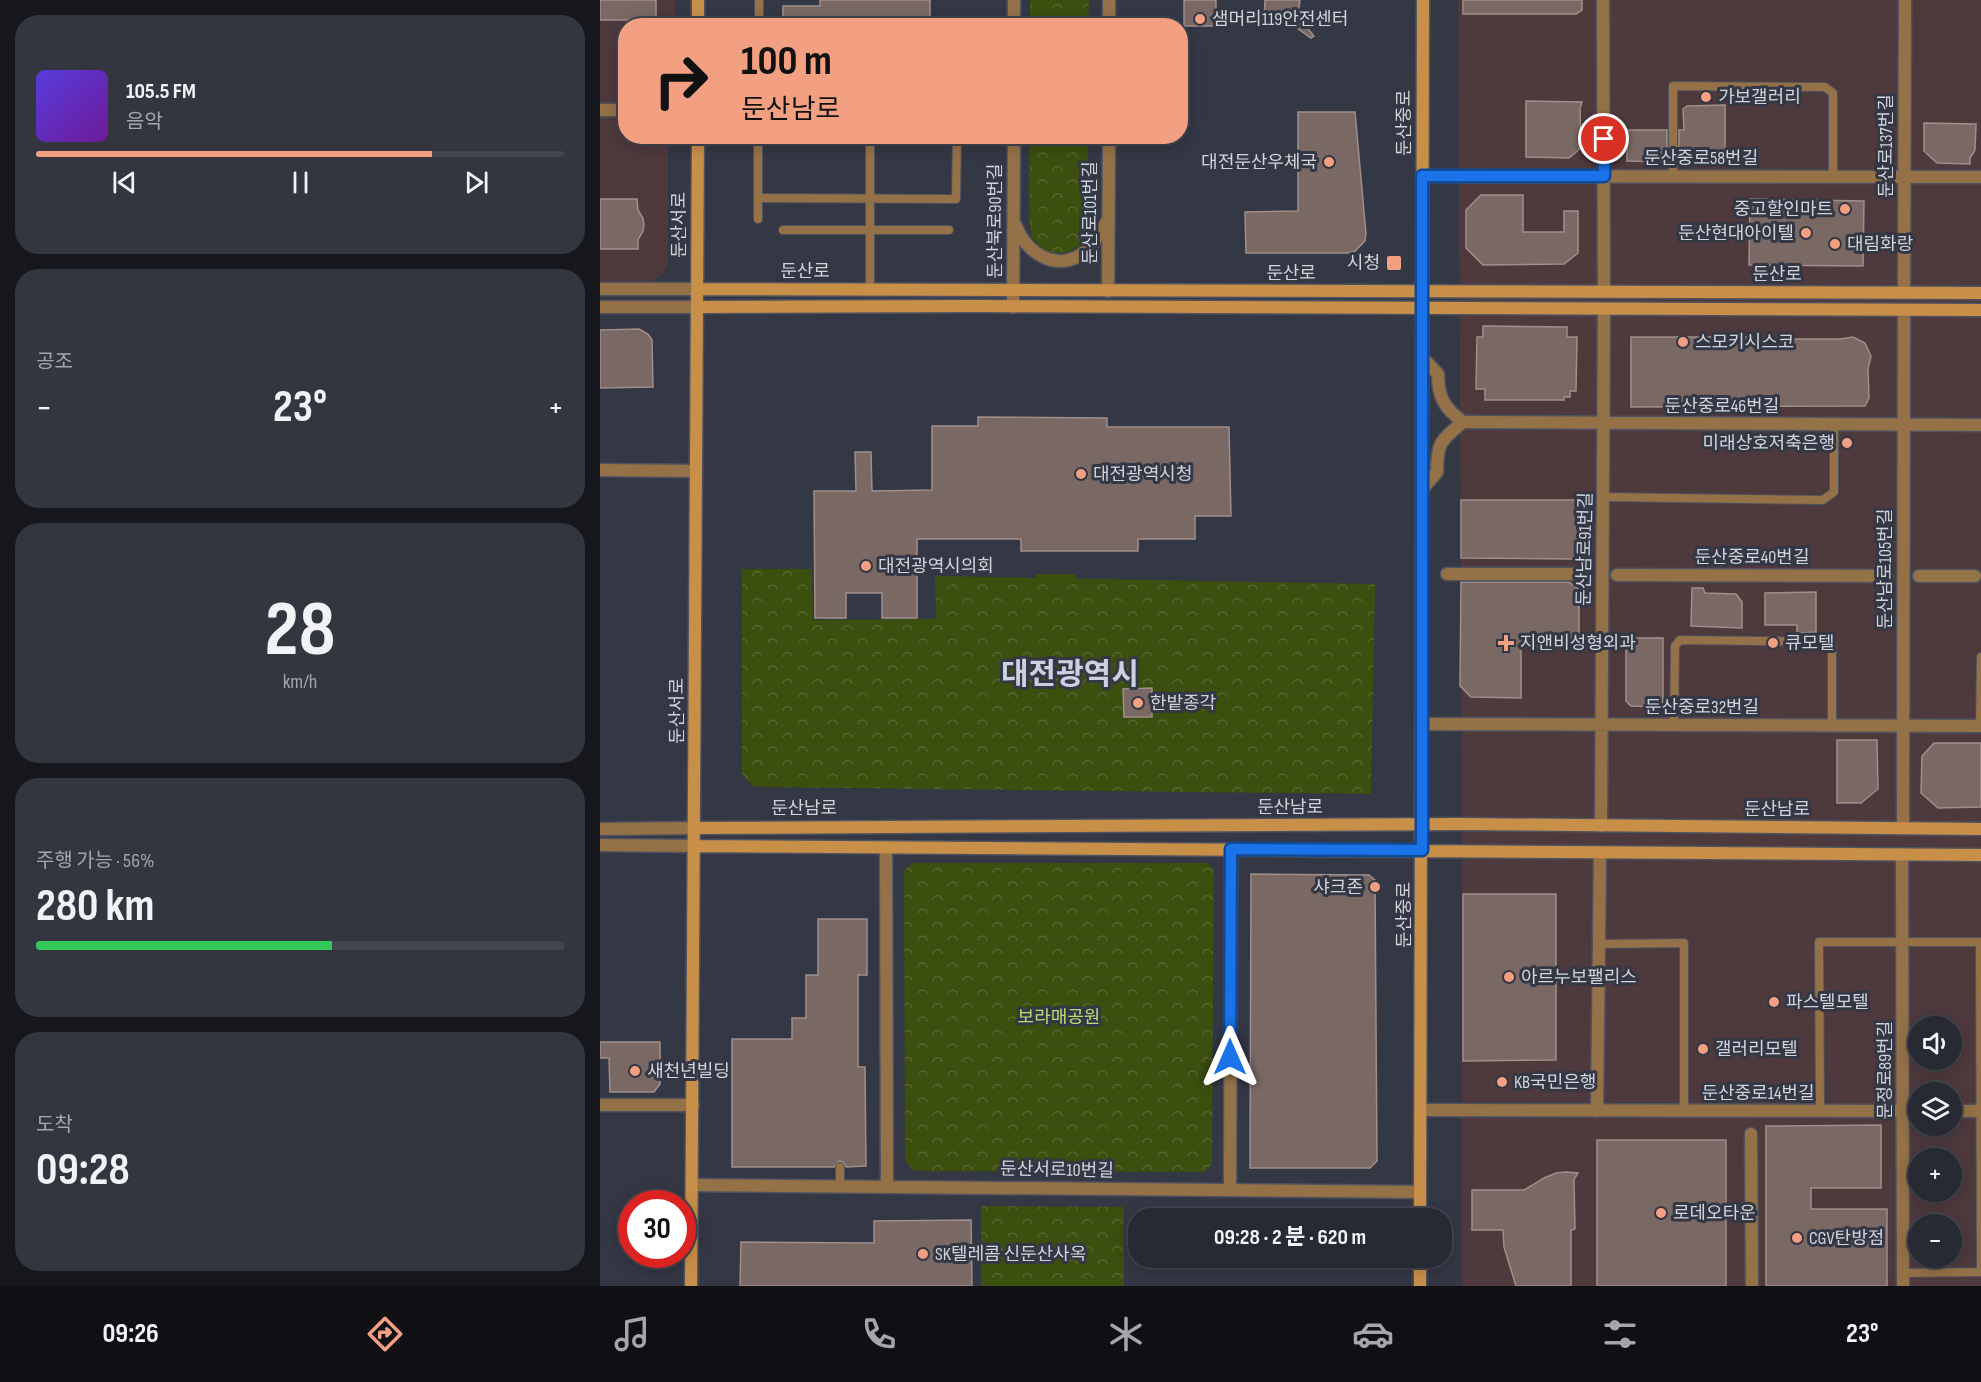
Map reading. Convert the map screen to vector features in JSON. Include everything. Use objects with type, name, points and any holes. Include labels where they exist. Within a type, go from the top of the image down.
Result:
[{"type":"main road","points":[[698,0],[698,18]]},
{"type":"main road","name":"둔산중로","points":[[1420,1208],[1423,0]]},
{"type":"main road","name":"둔산서로","points":[[691,1286],[698,144]]},
{"type":"main road","name":"둔산로","points":[[697,289],[1981,293]]},
{"type":"main road","name":"둔산로","points":[[697,308],[1013,306],[1981,310]]},
{"type":"main road","name":"둔산남로","points":[[695,828],[1422,825],[1981,828]]},
{"type":"main road","points":[[694,846],[1981,855]]},
{"type":"main road","points":[[1420,1268],[1420,1286]]},
{"type":"street","points":[[1014,0],[1014,18]]},
{"type":"street","points":[[1109,0],[1109,18]]},
{"type":"street","points":[[1603,0],[1604,291]]},
{"type":"street","name":"둔산로137번길","points":[[1904,292],[1905,0]]},
{"type":"street","points":[[600,110],[618,110]]},
{"type":"street","name":"둔산북로90번길","points":[[1013,306],[1014,144]]},
{"type":"street","name":"둔산로101번길","points":[[1108,291],[1109,144]]},
{"type":"street","name":"둔산중로58번길","points":[[1422,176],[1981,177]]},
{"type":"street","points":[[1014,221],[1026,245],[1035,254],[1059,261],[1073,258],[1086,251],[1108,219]]},
{"type":"street","name":"둔산로","points":[[600,289],[697,289]]},
{"type":"street","name":"둔산로","points":[[600,307],[697,308]]},
{"type":"street","name":"둔산남로91번길","points":[[1601,826],[1604,309]]},
{"type":"street","name":"둔산남로105번길","points":[[1903,828],[1904,310]]},
{"type":"street","points":[[1422,357],[1438,374],[1438,392],[1450,412],[1463,422],[1437,449],[1437,472],[1423,488]]},
{"type":"street","name":"둔산중로46번길","points":[[1463,422],[1981,425]]},
{"type":"street","points":[[600,470],[696,471]]},
{"type":"street","points":[[1448,574],[1586,574]]},
{"type":"street","name":"둔산중로40번길","points":[[1617,575],[1887,576]]},
{"type":"street","points":[[1918,576],[1975,576]]},
{"type":"street","name":"둔산중로32번길","points":[[1423,724],[1981,726]]},
{"type":"street","name":"둔산남로","points":[[600,829],[695,828]]},
{"type":"street","points":[[600,845],[694,846]]},
{"type":"street","points":[[886,847],[887,1187]]},
{"type":"street","points":[[1230,1190],[1231,849]]},
{"type":"street","points":[[1597,1110],[1600,853]]},
{"type":"street","name":"문정로89번길","points":[[1902,854],[1904,1286]]},
{"type":"street","points":[[600,1105],[693,1105]]},
{"type":"street","name":"둔산중로14번길","points":[[1421,1110],[1908,1111]]},
{"type":"street","points":[[1962,1111],[1981,1111]]},
{"type":"street","points":[[1750,1134],[1752,1286]]},
{"type":"street","name":"둔산서로10번길","points":[[693,1185],[1420,1192]]},
{"type":"lane","points":[[759,0],[759,18]]},
{"type":"lane","points":[[1673,176],[1673,86],[1825,87],[1833,93],[1833,176]]},
{"type":"lane","points":[[758,144],[758,219]]},
{"type":"lane","points":[[870,144],[870,290]]},
{"type":"lane","points":[[758,198],[956,200],[957,144]]},
{"type":"lane","points":[[783,230],[949,230]]},
{"type":"lane","points":[[1604,497],[1823,500],[1834,492],[1834,424]]},
{"type":"lane","points":[[1674,725],[1674,646],[1680,640],[1692,640],[1826,642],[1832,648],[1832,726]]},
{"type":"lane","points":[[1981,657],[1981,726]]},
{"type":"lane","points":[[1821,1111],[1819,942],[1980,942],[1981,1271],[1904,1273]]},
{"type":"lane","points":[[1598,944],[1684,943],[1683,1110]]},
{"type":"lane","points":[[840,1167],[840,1186]]},
{"type":"shaded area","points":[[600,0],[675,0],[675,18],[618,18],[618,144],[668,144],[668,265],[660,277],[645,283],[600,282]]},
{"type":"shaded area","points":[[1458,0],[1981,0],[1981,1286],[1462,1286]]},
{"type":"green space","points":[[1030,0],[1089,0],[1088,18],[1030,18]]},
{"type":"green space","points":[[1030,144],[1088,144],[1087,232],[1080,244],[1074,250],[1065,253],[1048,251],[1041,247],[1035,242],[1031,231]]},
{"type":"green space","points":[[742,569],[812,569],[813,620],[936,619],[935,576],[1375,584],[1371,794],[754,787],[742,774]]},
{"type":"green space","points":[[1036,574],[1075,574],[1075,584],[1036,584]]},
{"type":"green space","name":"보라매공원","points":[[912,863],[1207,863],[1214,869],[1212,1164],[1204,1172],[914,1171],[905,1161],[904,871]]},
{"type":"green space","points":[[981,1206],[1124,1207],[1124,1286],[981,1286]]},
{"type":"building","points":[[600,0],[656,0],[656,18],[600,20]]},
{"type":"building","points":[[820,0],[930,0],[930,18],[783,18],[783,6],[820,6]]},
{"type":"building","name":"샘머리119안전센터","points":[[1184,0],[1216,0],[1216,26],[1188,26],[1188,18],[1184,18]]},
{"type":"building","points":[[1265,0],[1300,0],[1298,16],[1314,36],[1311,38],[1291,24],[1264,23]]},
{"type":"building","points":[[1463,0],[1582,0],[1582,10],[1576,14],[1463,14]]},
{"type":"building","points":[[1526,101],[1582,102],[1580,108],[1581,148],[1569,158],[1526,157]]},
{"type":"building","points":[[1725,105],[1725,161],[1689,162],[1679,152],[1679,130],[1684,130],[1683,109],[1687,106]]},
{"type":"building","name":"대전둔산우체국","points":[[1298,112],[1355,112],[1365,241],[1355,251],[1348,253],[1246,253],[1245,212],[1298,211]]},
{"type":"building","points":[[1924,123],[1976,124],[1975,150],[1970,158],[1970,164],[1937,163],[1924,151]]},
{"type":"building","points":[[1627,130],[1667,130],[1667,162],[1627,161]]},
{"type":"building","points":[[1481,195],[1523,195],[1523,232],[1564,232],[1564,211],[1578,211],[1578,253],[1564,264],[1483,265],[1466,248],[1466,210]]},
{"type":"building","points":[[600,199],[637,199],[638,210],[644,225],[638,240],[638,249],[600,249]]},
{"type":"building","name":"둔산현대아이텔","points":[[1750,199],[1864,201],[1863,266],[1749,265]]},
{"type":"building","points":[[1483,326],[1567,327],[1567,337],[1577,337],[1576,391],[1570,391],[1570,397],[1564,397],[1564,400],[1485,400],[1485,389],[1476,389],[1477,337],[1483,337]]},
{"type":"building","points":[[639,329],[648,334],[652,340],[653,387],[600,388],[600,330]]},
{"type":"building","points":[[1631,337],[1840,339],[1853,337],[1865,343],[1871,356],[1868,369],[1869,398],[1865,406],[1631,407]]},
{"type":"building","name":"대전광역시청","points":[[978,417],[1107,418],[1107,427],[1229,427],[1231,516],[1195,516],[1195,539],[1138,539],[1138,551],[1021,551],[1021,539],[917,539],[917,618],[882,618],[882,593],[846,593],[846,618],[815,618],[814,491],[856,491],[855,452],[871,452],[872,491],[932,490],[932,426],[978,426]]},
{"type":"building","points":[[1461,500],[1581,500],[1581,554],[1573,559],[1461,558]]},
{"type":"building","points":[[1461,582],[1569,582],[1578,589],[1579,594],[1579,647],[1521,647],[1521,698],[1471,697],[1460,686]]},
{"type":"building","points":[[1692,588],[1703,588],[1705,593],[1736,594],[1742,602],[1742,628],[1691,626]]},
{"type":"building","points":[[1816,592],[1816,632],[1797,633],[1797,625],[1765,625],[1765,593]]},
{"type":"building","points":[[1626,638],[1663,638],[1663,703],[1657,703],[1657,707],[1631,706],[1626,701]]},
{"type":"building","name":"한밭종각","points":[[1152,688],[1152,717],[1124,717],[1123,689]]},
{"type":"building","points":[[1837,740],[1877,740],[1878,789],[1861,803],[1837,803]]},
{"type":"building","points":[[1934,743],[1981,743],[1981,807],[1938,808],[1921,793],[1922,756]]},
{"type":"building","points":[[1251,874],[1369,875],[1375,880],[1377,1161],[1370,1168],[1250,1168]]},
{"type":"building","name":"아르누보팰리스","points":[[1463,894],[1556,894],[1556,1060],[1463,1061]]},
{"type":"building","points":[[818,919],[867,919],[867,975],[858,975],[858,1067],[865,1067],[866,1166],[846,1167],[843,1162],[839,1161],[834,1167],[732,1167],[732,1039],[792,1039],[792,1018],[806,1018],[806,975],[818,975]]},
{"type":"building","name":"새천년빌딩","points":[[600,1042],[660,1042],[660,1084],[654,1092],[610,1092],[609,1058],[600,1058]]},
{"type":"building","points":[[1881,1125],[1881,1188],[1811,1188],[1811,1209],[1887,1209],[1887,1286],[1766,1286],[1766,1126]]},
{"type":"building","name":"로데오타운","points":[[1597,1140],[1726,1140],[1726,1286],[1597,1286]]},
{"type":"building","points":[[1566,1172],[1578,1173],[1574,1180],[1575,1229],[1571,1230],[1571,1286],[1516,1286],[1504,1247],[1503,1230],[1472,1230],[1472,1190],[1524,1190],[1544,1178]]},
{"type":"building","points":[[971,1220],[972,1286],[740,1286],[741,1242],[874,1243],[874,1221]]},
{"type":"place","name":"샘머리119안전센터","points":[[1200,19]]},
{"type":"place","name":"가보갤러리","points":[[1706,97]]},
{"type":"place","name":"대전둔산우체국","points":[[1329,162]]},
{"type":"place","name":"중고할인마트","points":[[1845,209]]},
{"type":"place","name":"둔산현대아이텔","points":[[1806,233]]},
{"type":"place","name":"대림화랑","points":[[1835,244]]},
{"type":"place","name":"시청","points":[[1394,263]]},
{"type":"place","name":"스모키시스코","points":[[1683,342]]},
{"type":"place","name":"미래상호저축은행","points":[[1847,443]]},
{"type":"place","name":"대전광역시청","points":[[1081,474]]},
{"type":"place","name":"대전광역시의회","points":[[866,566]]},
{"type":"place","name":"지앤비성형외과","points":[[1506,643]]},
{"type":"place","name":"큐모텔","points":[[1773,643]]},
{"type":"place","name":"한밭종각","points":[[1138,703]]},
{"type":"place","name":"샤크존","points":[[1375,887]]},
{"type":"place","name":"아르누보팰리스","points":[[1509,977]]},
{"type":"place","name":"파스텔모텔","points":[[1774,1002]]},
{"type":"place","name":"갤러리모텔","points":[[1703,1049]]},
{"type":"place","name":"새천년빌딩","points":[[635,1071]]},
{"type":"place","name":"KB국민은행","points":[[1502,1082]]},
{"type":"place","name":"로데오타운","points":[[1661,1213]]},
{"type":"place","name":"CGV탄방점","points":[[1797,1238]]},
{"type":"place","name":"SK텔레콤 신둔산사옥","points":[[923,1254]]},
{"type":"district","name":"대전광역시","points":[[1070,675]]},
{"type":"route","points":[[1230,1057],[1231,849],[1422,850],[1422,176],[1604,176],[1604,139]]}]
